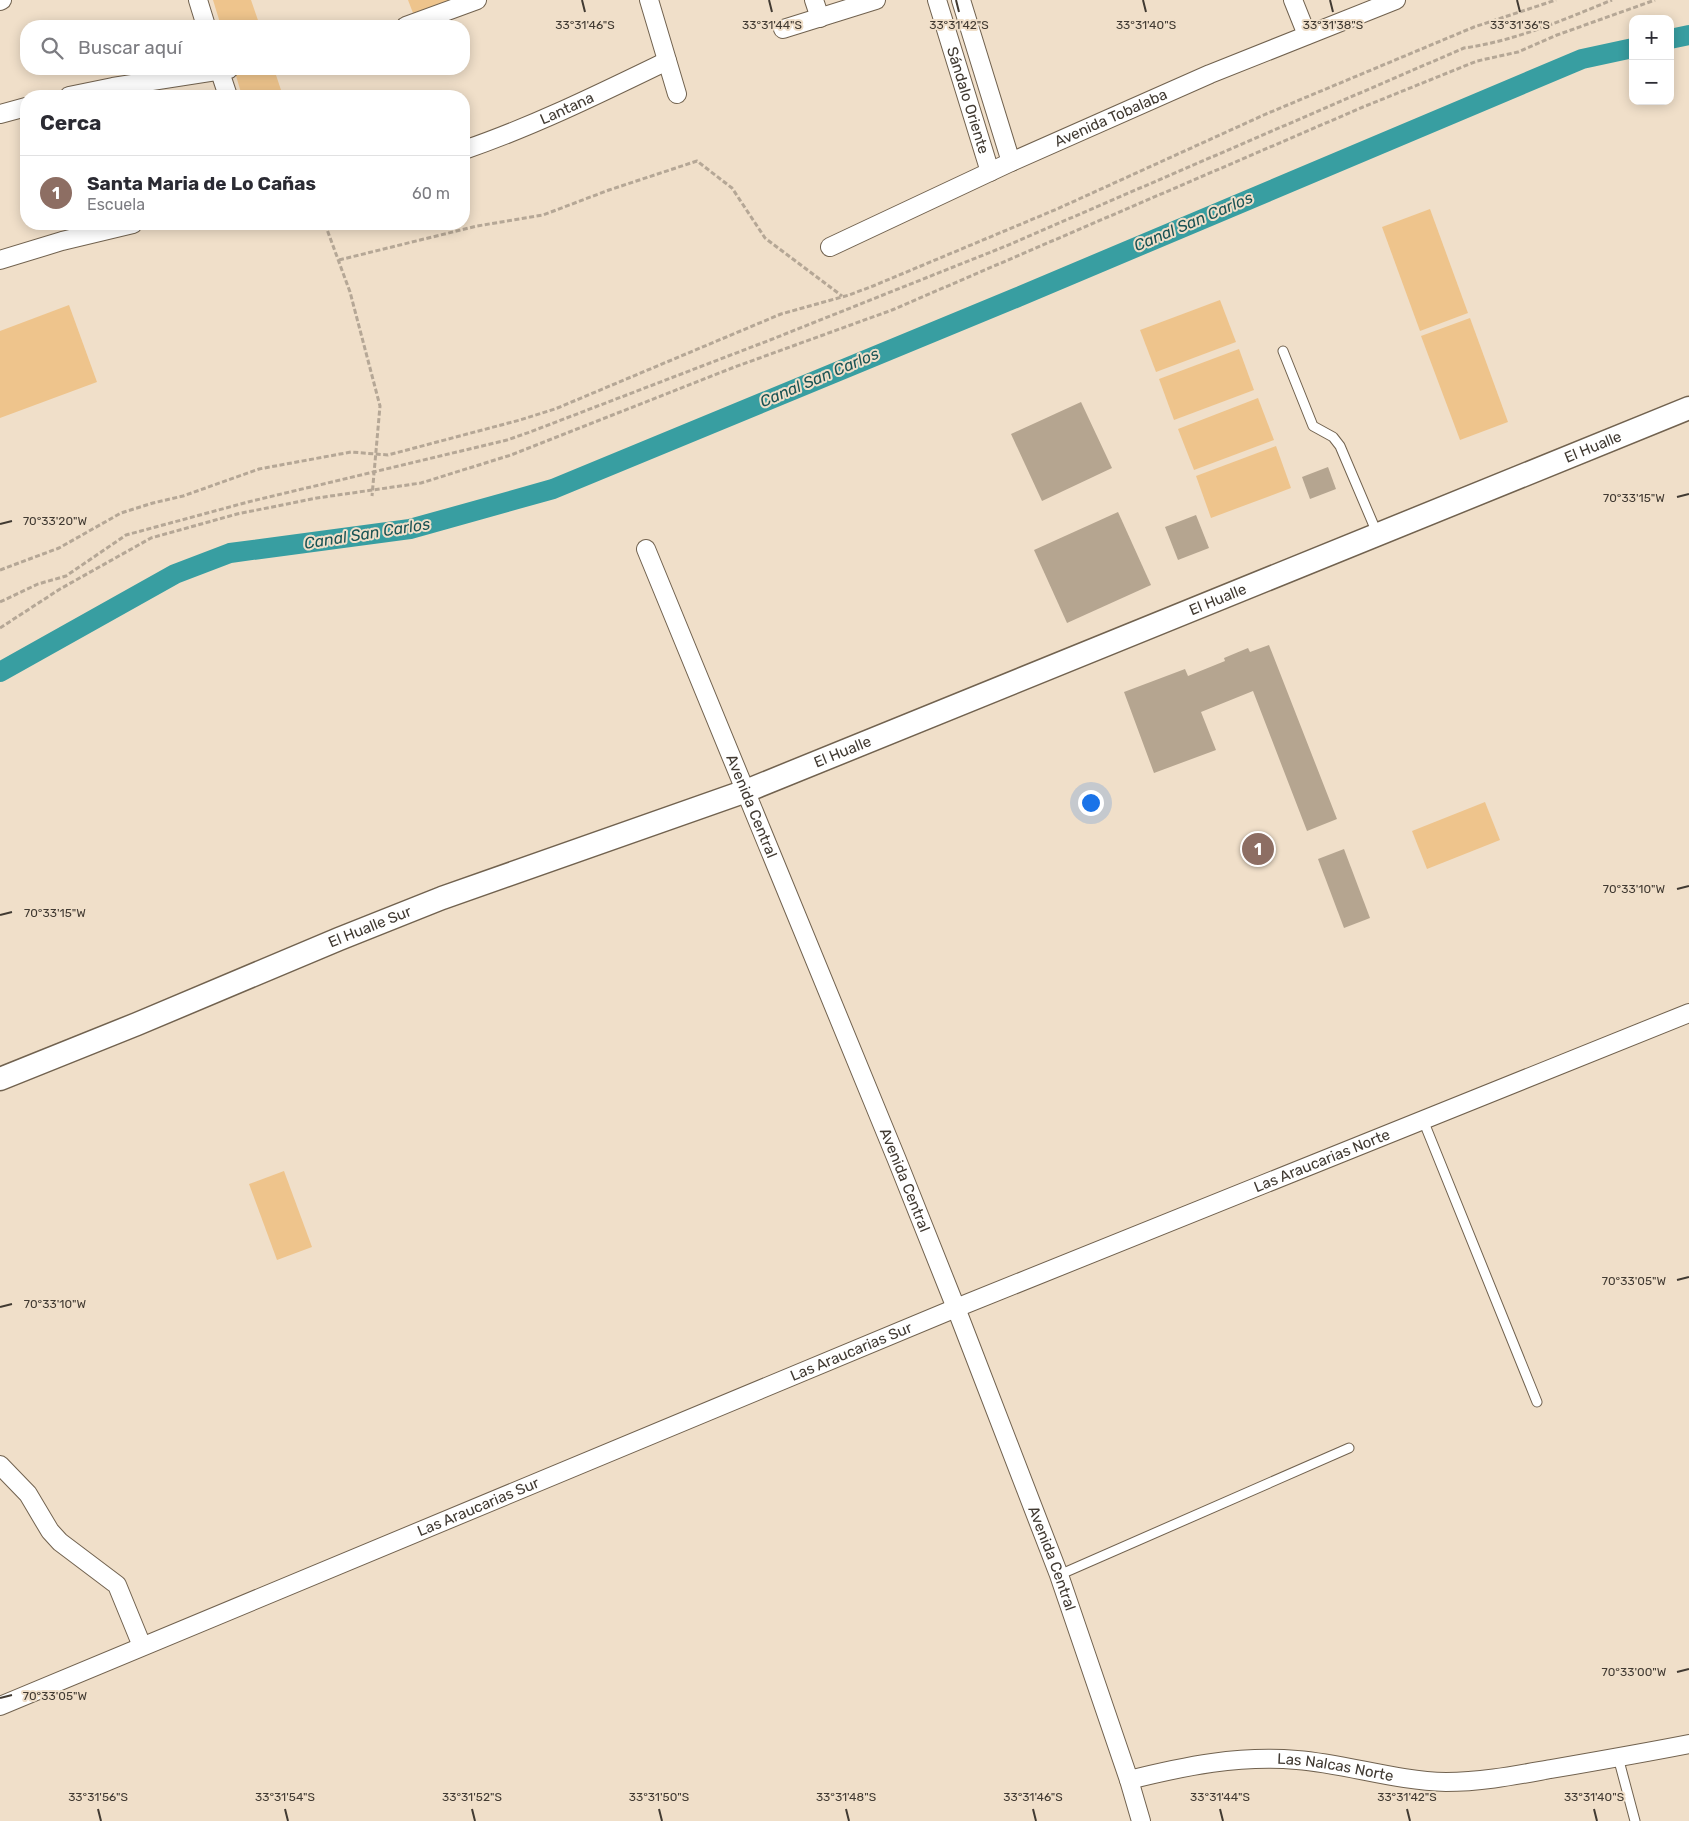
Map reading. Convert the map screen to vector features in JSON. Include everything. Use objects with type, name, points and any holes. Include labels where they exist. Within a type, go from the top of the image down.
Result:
[{"type":"street","points":[[198,0],[204,20]]},
{"type":"street","points":[[422,20],[477,0]]},
{"type":"street","points":[[649,0],[677,94]]},
{"type":"street","points":[[814,0],[820,18]]},
{"type":"street","points":[[783,29],[876,0]]},
{"type":"street","name":"Sándalo Oriente","points":[[937,0],[990,172]]},
{"type":"street","name":"Sándalo Oriente","points":[[961,0],[1011,162]]},
{"type":"street","points":[[1292,0],[1307,35]]},
{"type":"street","name":"Avenida Tobalaba","points":[[830,247],[1011,162],[1210,74],[1396,0]]},
{"type":"street","name":"Lantana","points":[[470,148],[502,137],[550,116],[667,61]]},
{"type":"street","points":[[98,90],[186,75]]},
{"type":"street","points":[[224,75],[227,90]]},
{"type":"street","points":[[0,114],[20,109]]},
{"type":"street","points":[[0,260],[62,241],[108,230]]},
{"type":"street","name":"El Hualle","points":[[746,792],[1689,408]]},
{"type":"street","name":"Avenida Central","points":[[646,549],[956,1308],[1059,1575],[1129,1780],[1141,1821]]},
{"type":"street","name":"El Hualle Sur","points":[[0,1079],[442,898],[746,792]]},
{"type":"street","name":"Las Araucarias Norte","points":[[956,1308],[1689,1013]]},
{"type":"street","name":"Las Araucarias Sur","points":[[0,1706],[956,1308]]},
{"type":"street","points":[[0,1466],[28,1494],[46,1526],[60,1542],[117,1585],[142,1646]]},
{"type":"street","name":"Las Nalcas Norte","points":[[1129,1780],[1187,1766],[1260,1758],[1298,1760],[1411,1779],[1446,1782],[1481,1780],[1689,1744]]},
{"type":"lane","points":[[1282,351],[1313,426],[1333,437],[1340,446],[1378,535]]},
{"type":"lane","points":[[1423,1120],[1537,1402]]},
{"type":"lane","points":[[1059,1575],[1349,1448]]},
{"type":"lane","points":[[1618,1757],[1635,1821]]},
{"type":"path","points":[[0,570],[59,548],[121,513],[183,496],[259,469],[293,464],[332,454],[351,452],[388,454],[528,418],[554,409],[781,314],[882,282],[1024,223],[1266,114],[1474,27],[1556,0]]},
{"type":"path","points":[[0,602],[38,584],[66,576],[126,535],[248,502],[506,440],[530,432],[762,344],[1006,246],[1464,48],[1516,37],[1612,0]]},
{"type":"path","points":[[0,628],[60,589],[151,538],[237,514],[317,498],[421,482],[511,454],[732,368],[892,310],[1363,106],[1477,61],[1518,52],[1557,35],[1655,0]]},
{"type":"path","points":[[470,228],[543,215],[608,190],[697,161],[732,188],[765,238],[842,296]]},
{"type":"path","points":[[327,230],[350,292],[380,406],[372,496]]},
{"type":"path","points":[[339,260],[461,230]]},
{"type":"shaded area","points":[[213,0],[251,0],[258,20],[219,20]]},
{"type":"shaded area","points":[[408,0],[448,0],[448,2],[413,13]]},
{"type":"shaded area","points":[[236,75],[276,75],[281,90],[240,90]]},
{"type":"shaded area","points":[[1430,209],[1468,313],[1420,331],[1382,227]]},
{"type":"shaded area","points":[[1220,300],[1236,342],[1156,372],[1140,330]]},
{"type":"shaded area","points":[[69,305],[97,382],[0,418],[0,331]]},
{"type":"shaded area","points":[[1470,318],[1508,422],[1460,440],[1421,336]]},
{"type":"shaded area","points":[[1239,349],[1254,390],[1174,420],[1159,379]]},
{"type":"shaded area","points":[[1258,398],[1274,440],[1194,470],[1178,429]]},
{"type":"shaded area","points":[[1276,446],[1291,488],[1211,518],[1196,476]]},
{"type":"shaded area","points":[[1485,802],[1500,840],[1427,869],[1412,831]]},
{"type":"shaded area","points":[[284,1171],[312,1247],[277,1260],[249,1184]]},
{"type":"building","points":[[1081,402],[1112,468],[1042,501],[1011,434]]},
{"type":"building","points":[[1328,467],[1336,489],[1310,499],[1302,477]]},
{"type":"building","points":[[1118,512],[1151,585],[1067,623],[1034,550]]},
{"type":"building","points":[[1196,515],[1209,548],[1178,560],[1165,527]]},
{"type":"building","points":[[1269,645],[1337,819],[1307,831],[1253,691],[1201,712],[1216,750],[1154,773],[1124,692],[1185,669],[1188,676],[1225,661],[1224,658],[1248,648],[1250,652]]},
{"type":"building","points":[[1344,849],[1370,918],[1344,928],[1318,859]]},
{"type":"waterway","name":"Canal San Carlos","points":[[1674,38],[1689,35]]},
{"type":"waterway","name":"Canal San Carlos","points":[[0,672],[175,574],[230,553],[410,529],[553,489],[1018,297],[1582,59],[1629,49]]},
{"type":"place","name":"Santa Maria de Lo Cañas","points":[[1258,849]]}]
